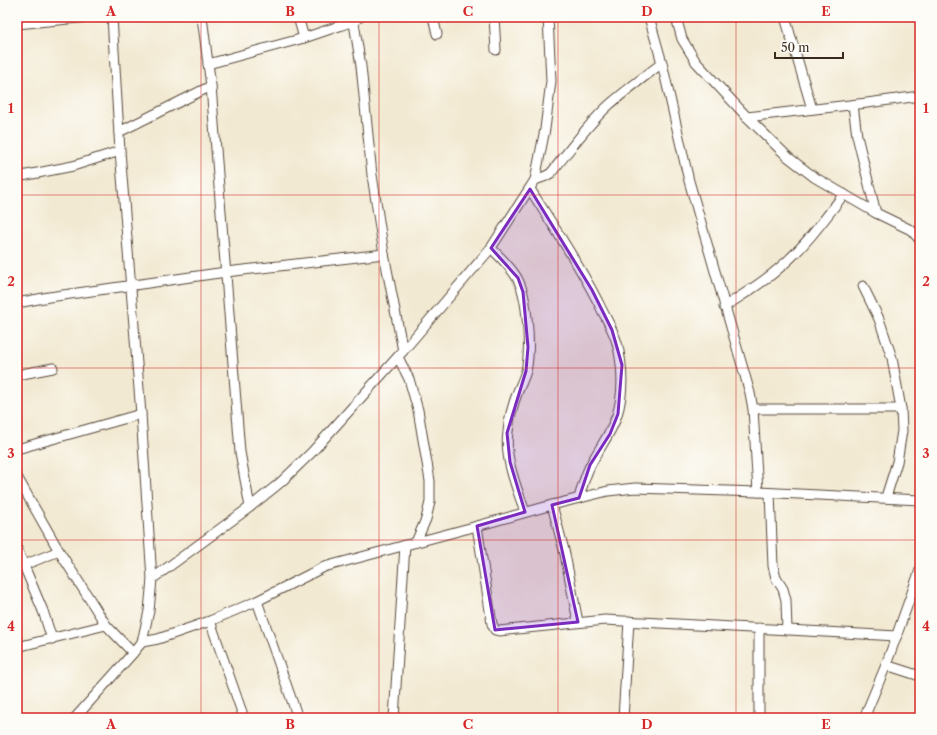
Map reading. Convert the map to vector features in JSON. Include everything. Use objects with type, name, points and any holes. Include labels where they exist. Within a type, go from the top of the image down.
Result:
[{"type":"street","points":[[17,24],[89,17]]},
{"type":"street","points":[[76,718],[142,642],[149,611],[152,579],[141,414],[120,151],[112,17]]},
{"type":"street","points":[[202,17],[211,86],[226,272],[232,371],[240,452],[250,507]]},
{"type":"street","points":[[298,17],[304,38]]},
{"type":"street","points":[[433,17],[437,34]]},
{"type":"street","points":[[494,17],[496,50]]},
{"type":"street","points":[[152,579],[250,507],[281,482],[312,452],[400,354],[491,248],[535,180],[545,129],[551,81],[548,17]]},
{"type":"street","points":[[649,17],[662,63],[689,181],[724,307],[742,363],[753,409],[758,492]]},
{"type":"street","points":[[676,17],[682,39],[696,62],[788,157],[814,177],[876,213],[911,230],[920,240]]},
{"type":"street","points":[[785,17],[812,109]]},
{"type":"street","points":[[208,64],[304,38],[356,18],[372,175],[384,254],[400,354],[418,410],[430,481],[430,502],[426,518],[416,542]]},
{"type":"street","points":[[535,180],[551,173],[579,137],[608,106],[662,63]]},
{"type":"street","points":[[119,132],[211,86]]},
{"type":"street","points":[[748,117],[920,96]]},
{"type":"street","points":[[853,105],[857,136],[876,213]]},
{"type":"street","points":[[17,177],[73,166],[120,151]]},
{"type":"street","points":[[530,189],[568,248],[592,290],[617,342],[622,365],[622,388],[618,414],[610,434],[590,465],[579,498]]},
{"type":"street","points":[[724,307],[777,270],[796,252],[819,226],[844,194]]},
{"type":"street","points":[[491,248],[518,278],[523,292],[527,319],[528,347],[526,371],[517,393],[507,433],[510,462],[525,512]]},
{"type":"street","points":[[17,303],[48,297],[226,272],[384,254]]},
{"type":"street","points":[[863,286],[879,319],[892,358],[901,410],[902,431],[897,462],[886,498]]},
{"type":"street","points":[[17,375],[53,368]]},
{"type":"street","points":[[753,409],[901,410]]},
{"type":"street","points":[[17,449],[141,414]]},
{"type":"street","points":[[17,477],[58,551],[106,626],[133,653]]},
{"type":"street","points":[[142,642],[158,639],[210,621],[257,601],[324,567],[477,526],[552,504],[608,491],[635,488],[920,500]]},
{"type":"street","points":[[770,493],[773,566],[776,578],[783,589],[786,600],[787,630]]},
{"type":"street","points":[[552,504],[565,554],[578,622]]},
{"type":"street","points":[[477,526],[492,624],[495,630],[499,631],[605,620],[897,636]]},
{"type":"street","points":[[394,718],[405,545]]},
{"type":"street","points":[[17,549],[43,610],[52,639]]},
{"type":"street","points":[[24,565],[58,551]]},
{"type":"street","points":[[864,718],[916,592],[920,570]]},
{"type":"street","points":[[257,601],[298,718]]},
{"type":"street","points":[[210,621],[244,718]]},
{"type":"street","points":[[623,718],[629,621]]},
{"type":"street","points":[[17,647],[106,626]]},
{"type":"street","points":[[759,628],[759,718]]},
{"type":"street","points":[[886,666],[920,676]]},
{"type":"highlighted area","points":[[530,189],[592,290],[612,330],[622,365],[618,414],[610,434],[590,465],[579,498],[552,505],[578,622],[495,630],[477,526],[525,512],[510,462],[507,433],[526,371],[528,347],[523,292],[518,278],[491,248]]}]
